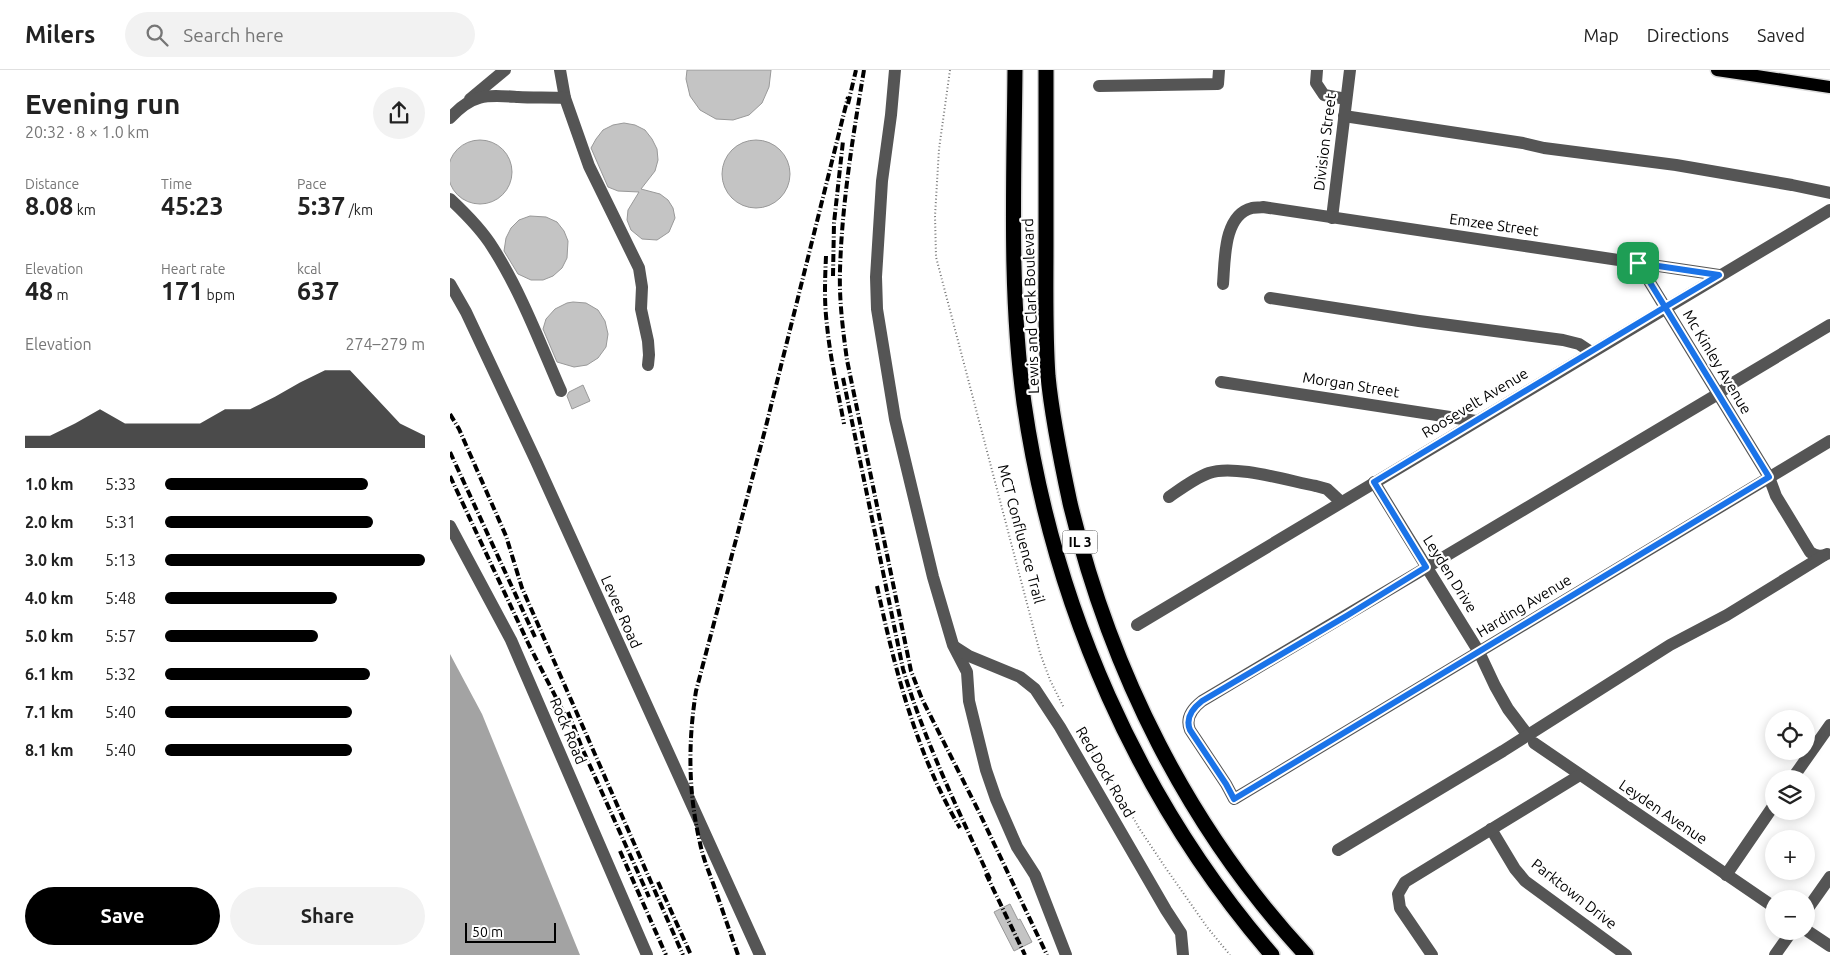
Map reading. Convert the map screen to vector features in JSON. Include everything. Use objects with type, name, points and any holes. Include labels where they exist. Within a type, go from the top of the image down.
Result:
[{"type":"highway","name":"Lewis and Clark Boulevard","points":[[1015,70],[1014,272],[1020,360],[1024,402],[1033,457],[1056,554],[1089,650],[1137,757],[1192,850],[1226,898],[1272,955]]},
{"type":"highway","name":"Lewis and Clark Boulevard","points":[[1046,70],[1048,375],[1064,476],[1078,538],[1093,586],[1128,681],[1166,760],[1223,851],[1258,899],[1306,955]]},
{"type":"main road","points":[[1717,70],[1830,87]]},
{"type":"street","points":[[450,118],[460,106],[505,70]]},
{"type":"street","points":[[560,70],[565,98],[589,166],[639,268],[642,287],[641,309],[648,341],[648,364]]},
{"type":"street","points":[[895,70],[882,181],[876,276],[878,310],[895,419],[933,577],[953,645],[967,672],[969,701],[986,770],[1016,847],[1035,875],[1066,955]]},
{"type":"street","points":[[1100,86],[1218,84],[1219,70]]},
{"type":"street","points":[[1317,70],[1316,83],[1324,95],[1346,99]]},
{"type":"street","name":"Division Street","points":[[1332,218],[1350,70]]},
{"type":"street","points":[[460,106],[477,98],[495,94],[565,98]]},
{"type":"street","points":[[1344,116],[1524,143],[1544,148],[1676,165],[1830,193]]},
{"type":"street","points":[[450,198],[493,246],[516,288],[561,391]]},
{"type":"street","name":"Emzee Street","points":[[1223,284],[1228,233],[1239,216],[1251,208],[1263,207],[1719,275]]},
{"type":"street","name":"Roosevelt Avenue","points":[[1137,625],[1476,420],[1830,210]]},
{"type":"street","name":"Mc Kinley Avenue","points":[[1638,263],[1769,477],[1776,496],[1810,552],[1814,555],[1826,554]]},
{"type":"street","name":"Levee Road","points":[[450,284],[466,312],[536,461],[760,955]]},
{"type":"street","points":[[1270,298],[1419,321],[1563,340],[1579,344],[1591,352]]},
{"type":"street","points":[[1426,567],[1718,394],[1830,324]]},
{"type":"street","name":"Morgan Street","points":[[1221,382],[1476,420]]},
{"type":"street","name":"Harding Avenue","points":[[1426,567],[1197,705],[1189,719],[1190,730],[1234,799],[1830,441]]},
{"type":"street","points":[[1170,497],[1197,478],[1211,472],[1230,470],[1327,489],[1341,502]]},
{"type":"street","name":"Leyden Drive","points":[[1374,482],[1479,652],[1508,709],[1530,739]]},
{"type":"street","name":"Rock Road","points":[[450,526],[511,640],[647,955]]},
{"type":"street","points":[[1338,850],[1503,751],[1530,739],[1670,645],[1727,615],[1826,554]]},
{"type":"street","name":"Red Dock Road","points":[[953,645],[969,656],[1020,677],[1035,689],[1060,727],[1166,910],[1182,933],[1183,955]]},
{"type":"street","points":[[1798,770],[1830,725]]},
{"type":"street","name":"Leyden Avenue","points":[[1530,739],[1765,901]]},
{"type":"street","points":[[1432,955],[1400,908],[1398,894],[1400,888],[1405,882],[1580,775]]},
{"type":"street","points":[[1726,874],[1765,818]]},
{"type":"street","name":"Parktown Drive","points":[[1491,829],[1515,869],[1525,881],[1626,955]]},
{"type":"street","points":[[1815,898],[1830,877]]},
{"type":"street","points":[[1815,936],[1830,946]]},
{"type":"street","points":[[1775,955],[1786,940]]},
{"type":"path","name":"MCT Confluence Trail","points":[[950,70],[938,149],[935,216],[936,258],[1040,653],[1050,680],[1066,713]]},
{"type":"path","points":[[1081,737],[1110,777],[1164,867],[1230,955]]},
{"type":"shaded area","points":[[450,654],[482,714],[580,955],[450,955]]},
{"type":"building","points":[[687,70],[771,70],[769,87],[762,103],[749,115],[733,120],[716,119],[700,110],[690,96],[686,79]]},
{"type":"building","points":[[624,123],[635,125],[645,130],[657,149],[658,160],[655,171],[641,189],[660,194],[668,200],[673,208],[675,218],[669,232],[657,240],[642,239],[631,230],[627,220],[628,210],[639,192],[618,191],[608,187],[591,148],[603,130],[613,125]]},
{"type":"building","points":[[756,140],[769,143],[780,150],[787,161],[790,174],[787,187],[780,198],[769,205],[756,208],[743,205],[732,198],[725,187],[722,174],[725,161],[732,150],[743,143]]},
{"type":"building","points":[[474,141],[486,141],[498,145],[507,154],[511,166],[511,178],[507,190],[498,199],[486,203],[474,203],[462,199],[453,190],[450,181],[450,163],[453,154],[462,145]]},
{"type":"building","points":[[530,216],[546,217],[557,222],[564,231],[568,241],[567,258],[562,268],[553,276],[543,280],[531,280],[518,274],[504,251],[506,238],[511,228],[519,220]]},
{"type":"building","points":[[573,302],[586,303],[598,310],[605,321],[608,334],[606,347],[598,358],[587,365],[574,367],[557,362],[543,329],[546,319],[555,309]]},
{"type":"building","points":[[583,385],[590,401],[572,409],[567,396],[569,392]]},
{"type":"building","points":[[1010,904],[1032,942],[1014,951],[994,912]]},
{"type":"railway","points":[[848,104],[856,70]]},
{"type":"railway","points":[[864,70],[852,144],[843,219],[840,270],[841,304],[847,360],[911,671],[922,699],[979,812],[1047,955]]},
{"type":"railway","points":[[738,955],[704,860],[696,824],[690,767],[693,710],[696,691],[765,430],[848,97]]},
{"type":"railway","points":[[833,276],[834,223],[843,141]]},
{"type":"railway","points":[[826,256],[825,290],[828,337],[844,424]]},
{"type":"railway","points":[[843,378],[903,669],[921,723],[990,879]]},
{"type":"railway","points":[[450,414],[459,429],[506,536],[522,588],[683,955]]},
{"type":"railway","points":[[450,452],[535,637]]},
{"type":"railway","points":[[450,476],[529,645],[567,719]]},
{"type":"railway","points":[[877,586],[891,649],[919,741],[945,800],[960,828]]},
{"type":"railway","points":[[568,712],[582,748],[649,897]]},
{"type":"railway","points":[[620,851],[666,955]]},
{"type":"railway","points":[[986,874],[1025,955]]},
{"type":"railway","points":[[658,882],[691,955]]},
{"type":"route","points":[[1638,263],[1665,307],[1374,482],[1426,567],[1197,705],[1189,719],[1190,730],[1234,799],[1769,477],[1665,307],[1719,275],[1638,263]]}]
